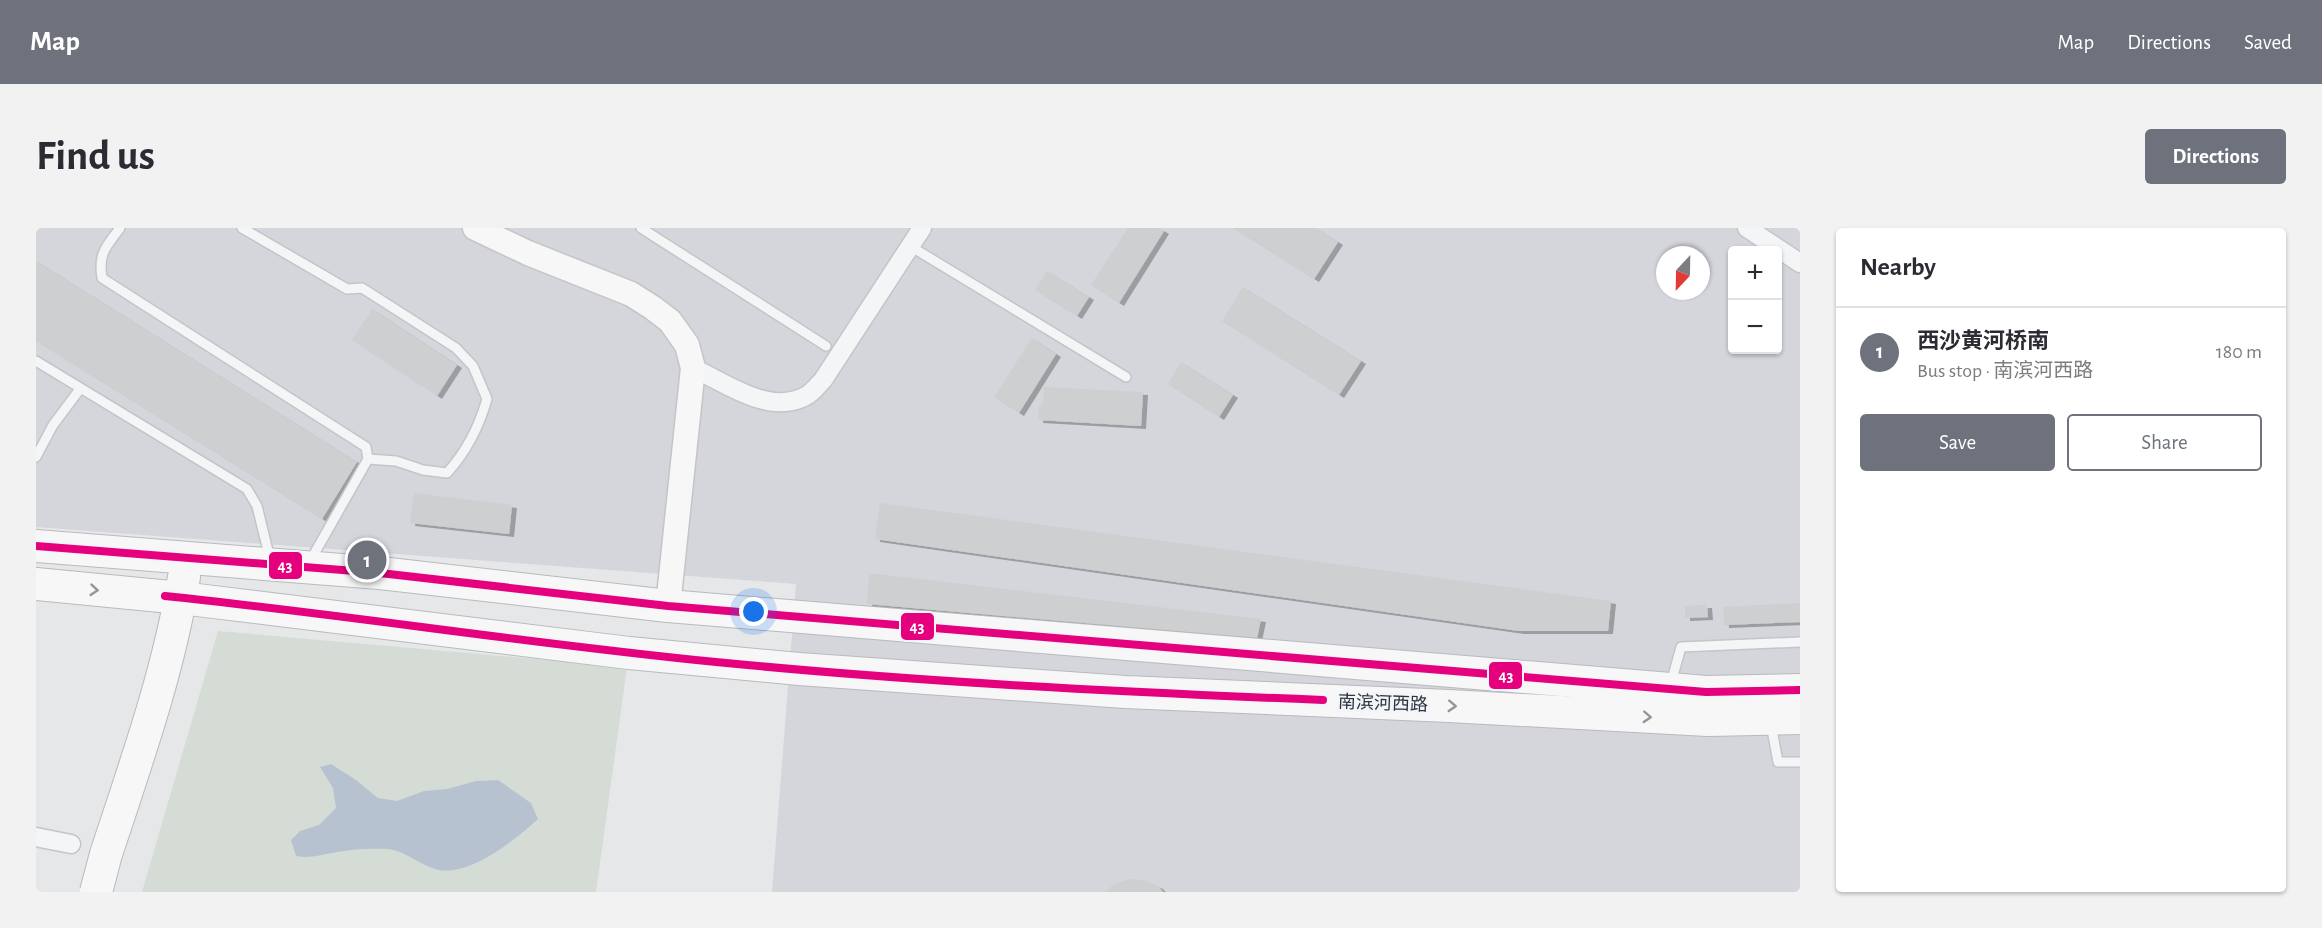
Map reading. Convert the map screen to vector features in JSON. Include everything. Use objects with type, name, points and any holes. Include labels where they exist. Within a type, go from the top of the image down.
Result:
[{"type":"highway","points":[[36,546],[187,558],[181,598],[166,662],[96,892]]},
{"type":"highway","name":"南滨河西路","points":[[187,558],[392,574],[668,606],[1669,689],[1707,706],[1800,690]]},
{"type":"highway","name":"南滨河西路","points":[[36,584],[181,598],[629,653],[799,669],[1125,692],[1449,706],[1707,706],[1785,718]]},
{"type":"street","points":[[474,228],[528,253],[631,294],[670,321],[687,345],[693,368],[668,606]]},
{"type":"street","points":[[693,368],[770,402],[788,402],[807,396],[823,380],[922,228]]},
{"type":"street","points":[[1747,228],[1800,263]]},
{"type":"street","points":[[36,837],[71,844]]},
{"type":"lane","points":[[120,228],[107,246],[100,262],[102,278],[366,447],[368,459],[307,567]]},
{"type":"lane","points":[[242,228],[347,289],[362,288],[456,348],[473,366],[488,399],[479,426],[460,458],[447,473],[423,470],[396,461],[368,459]]},
{"type":"lane","points":[[641,228],[826,346]]},
{"type":"lane","points":[[910,246],[1126,377]]},
{"type":"lane","points":[[36,362],[247,489],[257,506],[272,564]]},
{"type":"lane","points":[[36,457],[53,424],[80,389]]},
{"type":"lane","points":[[1669,689],[1681,647],[1800,642]]},
{"type":"lane","points":[[1785,718],[1778,762],[1800,762]]},
{"type":"shaded area","points":[[36,228],[1800,228],[1800,892],[772,892],[796,584],[36,527]]},
{"type":"shaded area","points":[[218,631],[627,667],[596,892],[142,892]]},
{"type":"water","points":[[331,764],[378,798],[397,801],[424,791],[447,789],[476,781],[498,780],[531,803],[538,819],[490,856],[476,863],[448,871],[429,867],[401,852],[388,849],[356,849],[312,857],[296,856],[291,840],[300,831],[319,825],[336,808],[333,788],[320,767]]},
{"type":"building","points":[[1128,228],[1159,228],[1164,231],[1119,303],[1091,285]]},
{"type":"building","points":[[1233,228],[1316,228],[1338,242],[1314,279]]},
{"type":"building","points":[[36,261],[357,462],[322,519],[36,341]]},
{"type":"building","points":[[1047,271],[1089,297],[1077,316],[1035,290]]},
{"type":"building","points":[[1243,287],[1361,361],[1339,395],[1222,321]]},
{"type":"building","points":[[372,309],[457,365],[437,396],[352,340]]},
{"type":"building","points":[[1032,338],[1056,354],[1019,413],[994,397]]},
{"type":"building","points":[[1181,362],[1233,395],[1219,417],[1168,384]]},
{"type":"building","points":[[1044,387],[1143,392],[1141,426],[1038,420],[1039,405],[1043,405]]},
{"type":"building","points":[[414,493],[512,505],[509,534],[410,523]]},
{"type":"building","points":[[880,503],[1611,601],[1608,631],[1519,631],[875,539]]},
{"type":"building","points":[[869,573],[1261,619],[1257,638],[867,604]]},
{"type":"building","points":[[1800,603],[1800,622],[1724,625],[1723,607]]},
{"type":"building","points":[[1707,605],[1708,617],[1685,618],[1685,606]]},
{"type":"building","points":[[1128,879],[1143,880],[1158,886],[1163,892],[1105,892],[1113,885]]},
{"type":"transit line","name":"43","points":[[36,546],[380,573],[668,606],[1706,692],[1800,690]]},
{"type":"transit line","name":"43","points":[[165,596],[578,647],[792,669],[1171,694],[1323,700]]},
{"type":"place","name":"西沙黄河桥南","points":[[367,560]]}]
